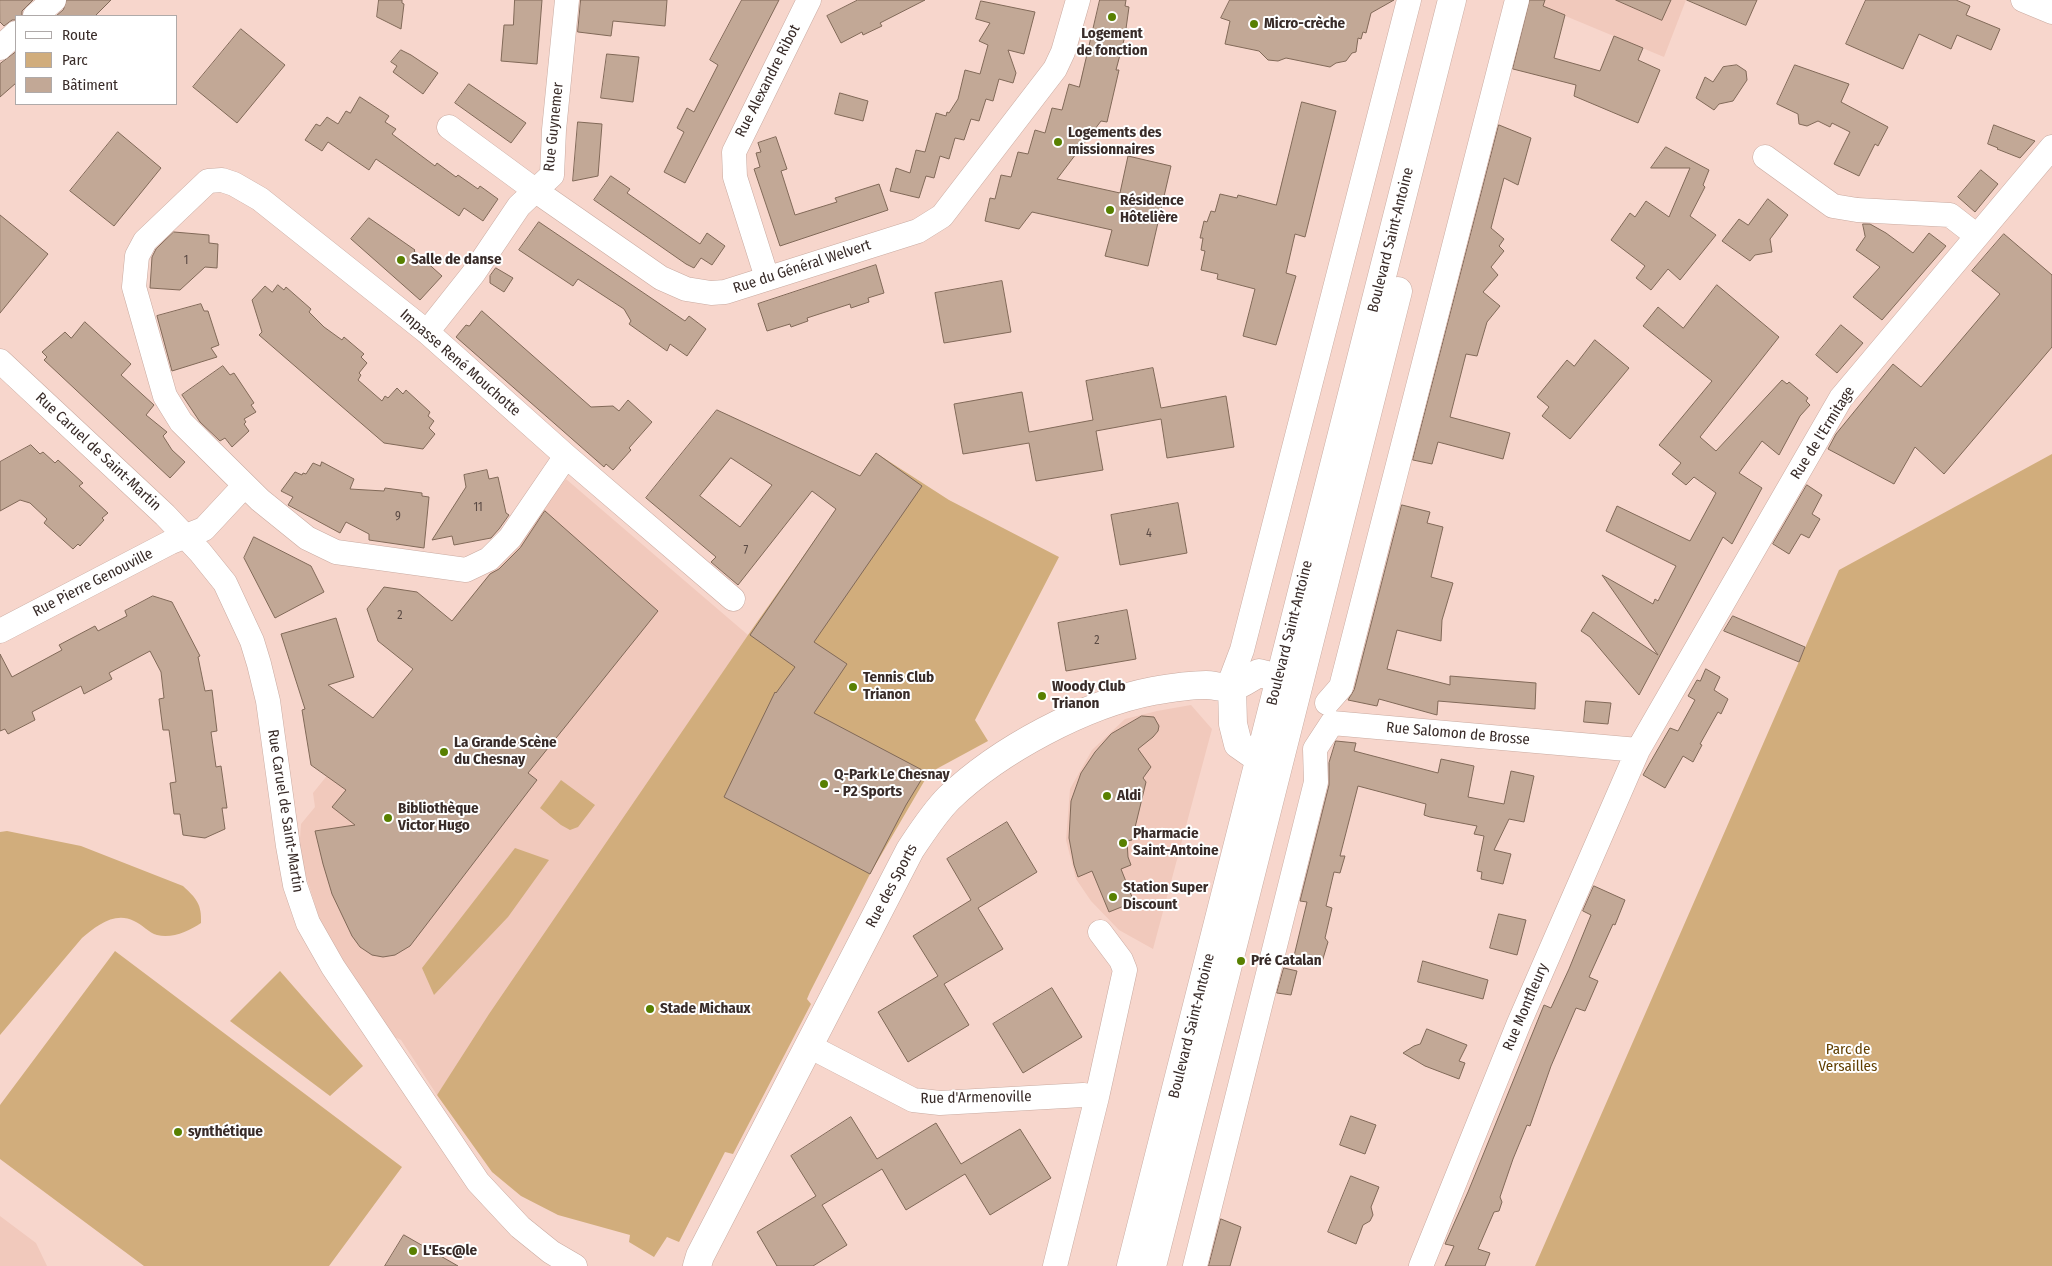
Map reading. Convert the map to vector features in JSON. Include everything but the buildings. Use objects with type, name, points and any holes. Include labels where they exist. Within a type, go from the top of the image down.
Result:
[{"type":"main road","name":"Boulevard Saint-Antoine","points":[[1152,1266],[1282,757],[1289,680],[1452,0]]},
{"type":"main road","name":"Boulevard Saint-Antoine","points":[[1289,680],[1471,0]]},
{"type":"main road","name":"Rue des Sports","points":[[692,1263],[809,1046],[910,850],[924,828],[949,799],[975,777],[1017,747],[1063,723],[1115,700],[1187,686],[1230,687],[1260,673],[1289,680]]},
{"type":"main road","points":[[1230,687],[1233,724],[1238,744],[1282,757]]},
{"type":"main road","name":"Boulevard Saint-Antoine","points":[[1130,1266],[1282,757]]},
{"type":"street","points":[[37,15],[54,0]]},
{"type":"street","name":"Rue Guynemer","points":[[428,332],[473,274],[520,206],[552,175],[554,130],[567,0]]},
{"type":"street","name":"Rue Alexandre Ribot","points":[[768,278],[735,177],[734,152],[809,0]]},
{"type":"street","name":"Rue du Général Welvert","points":[[449,127],[536,192],[650,272],[673,285],[686,289],[711,293],[725,292],[918,230],[942,216],[1055,69],[1063,52],[1078,0]]},
{"type":"street","points":[[1230,687],[1242,650],[1409,0]]},
{"type":"street","name":"Boulevard Saint-Antoine","points":[[1282,757],[1330,713],[1341,687],[1518,0]]},
{"type":"street","points":[[2023,0],[2052,12]]},
{"type":"street","points":[[0,48],[15,34]]},
{"type":"street","name":"Rue de l'Ermitage","points":[[1638,750],[1841,398],[2052,147]]},
{"type":"street","points":[[1764,157],[1832,206],[1857,210],[1950,215],[1977,236]]},
{"type":"street","name":"Impasse René Mouchotte","points":[[566,456],[510,538],[489,558],[466,570],[336,552],[307,538],[244,486],[181,422],[164,396],[134,287],[137,256],[145,241],[208,181],[222,180],[234,184],[260,199],[428,332],[566,456],[734,598]]},
{"type":"street","name":"Rue Caruel de Saint-Martin","points":[[0,361],[72,426],[186,537],[225,583],[252,641],[268,701],[295,885],[308,923],[333,967],[478,1182],[520,1227],[551,1252],[575,1266]]},
{"type":"street","name":"Rue Pierre Genouville","points":[[0,631],[85,585],[171,542],[204,528],[244,486]]},
{"type":"street","points":[[1289,680],[1318,694],[1330,713]]},
{"type":"street","name":"Rue Salomon de Brosse","points":[[1330,713],[1638,750]]},
{"type":"street","name":"Rue Montfleury","points":[[1421,1266],[1519,1023],[1638,750]]},
{"type":"street","points":[[1194,1266],[1316,782],[1282,757]]},
{"type":"street","points":[[1055,1266],[1097,1097],[1125,970],[1121,960],[1100,932]]},
{"type":"street","name":"Rue d'Armenoville","points":[[809,1046],[914,1100],[940,1102],[1083,1095],[1097,1097]]},
{"type":"shaded area","points":[[1527,0],[1686,0],[1664,57]]},
{"type":"shaded area","points":[[566,479],[748,635],[437,1095],[401,1040],[390,1035],[339,958],[321,924],[299,853],[301,824],[315,807],[313,793]]},
{"type":"shaded area","points":[[1191,705],[1212,729],[1153,949],[1119,930],[1091,901],[1076,879],[1066,840],[1070,789],[1092,750],[1125,719]]},
{"type":"shaded area","points":[[0,1216],[36,1243],[47,1266],[0,1266]]},
{"type":"green space","points":[[876,453],[949,500],[1059,557],[975,720],[988,741],[929,773],[870,874],[810,992],[807,999],[811,1004],[733,1154],[725,1152],[679,1242],[667,1237],[654,1257],[629,1242],[630,1235],[558,1215],[521,1196],[492,1172],[437,1095],[489,1014],[748,635]]},
{"type":"green space","name":"Parc de Versailles","points":[[2052,454],[2052,1266],[1535,1266],[1839,570]]},
{"type":"green space","points":[[561,780],[595,805],[578,827],[570,830],[540,808]]},
{"type":"green space","points":[[7,831],[81,846],[183,886],[199,906],[201,923],[186,931],[163,936],[154,934],[137,922],[127,918],[106,921],[82,938],[0,1035],[0,832]]},
{"type":"green space","points":[[515,848],[549,860],[508,917],[434,995],[422,968]]},
{"type":"green space","name":"synthétique","points":[[115,951],[402,1167],[329,1266],[144,1266],[0,1159],[0,1105]]},
{"type":"green space","points":[[280,971],[363,1066],[330,1096],[230,1021]]},
{"type":"place","name":"Logement de fonction","points":[[1112,17]]},
{"type":"place","name":"Micro-crèche","points":[[1254,24]]},
{"type":"place","name":"Logements des missionnaires","points":[[1058,142]]},
{"type":"place","name":"Résidence Hôtelière","points":[[1110,210]]},
{"type":"place","name":"Salle de danse","points":[[401,260]]},
{"type":"place","name":"Tennis Club Trianon","points":[[853,687]]},
{"type":"place","name":"Woody Club Trianon","points":[[1042,696]]},
{"type":"place","name":"La Grande Scène du Chesnay","points":[[444,752]]},
{"type":"place","name":"Q-Park Le Chesnay - P2 Sports","points":[[824,784]]},
{"type":"place","name":"Aldi","points":[[1107,796]]},
{"type":"place","name":"Bibliothèque Victor Hugo","points":[[388,818]]},
{"type":"place","name":"Pharmacie Saint-Antoine","points":[[1123,843]]},
{"type":"place","name":"Station Super Discount","points":[[1113,897]]},
{"type":"place","name":"Pré Catalan","points":[[1241,961]]},
{"type":"place","name":"Stade Michaux","points":[[650,1009]]},
{"type":"place","name":"synthétique","points":[[178,1132]]},
{"type":"place","name":"L'Esc@le","points":[[413,1251]]}]
